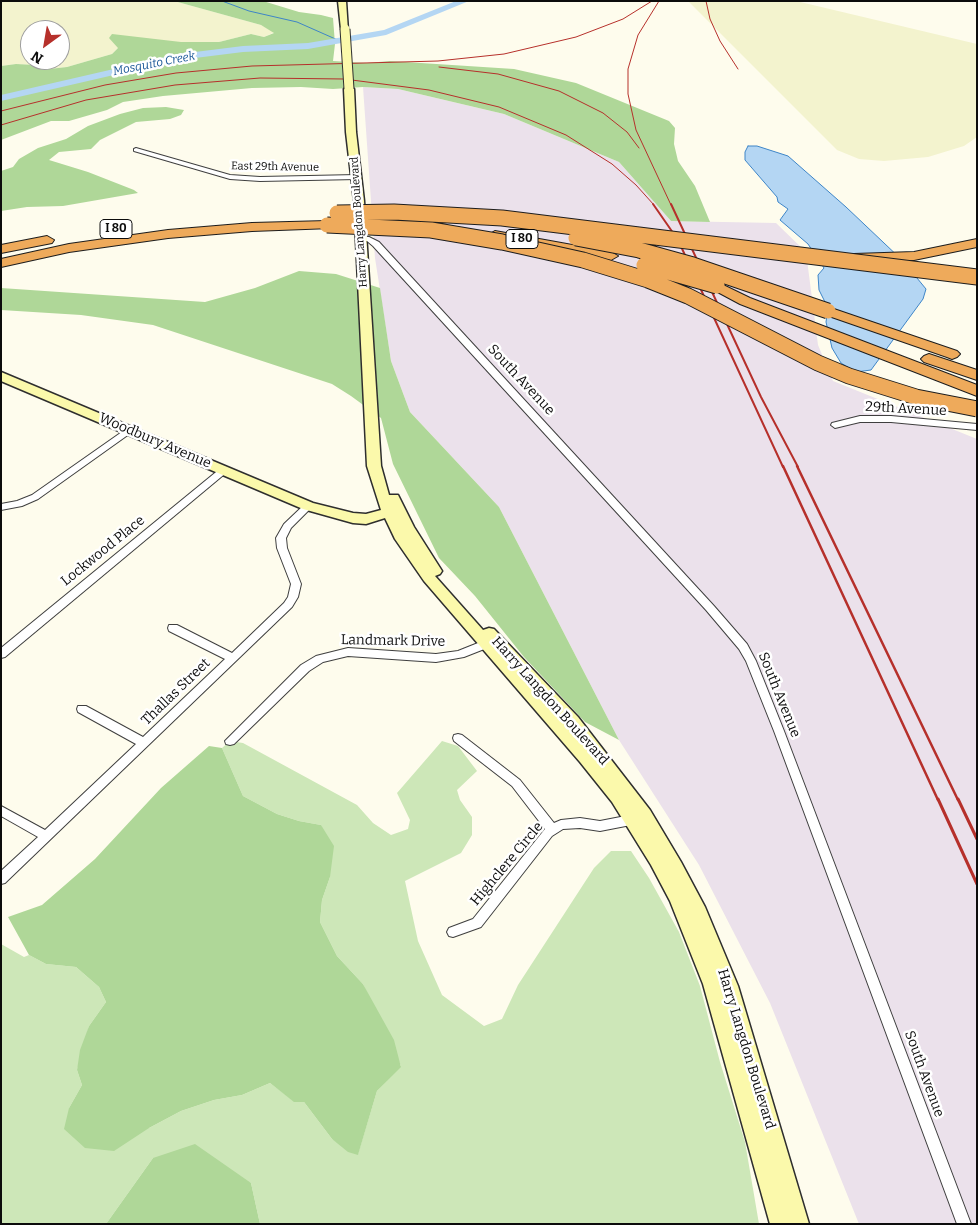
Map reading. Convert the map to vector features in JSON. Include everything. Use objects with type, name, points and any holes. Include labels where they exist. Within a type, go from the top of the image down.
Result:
[{"type":"highway","points":[[326,219],[394,212],[493,218],[977,277]]},
{"type":"highway","name":"I 80","points":[[1,249],[67,236],[157,223],[239,216],[326,219],[492,235],[571,247],[653,267],[717,286]]},
{"type":"highway","name":"I 80","points":[[1,263],[69,248],[168,234],[326,219]]},
{"type":"highway","points":[[326,219],[485,224],[538,231],[639,250],[750,282],[977,362]]},
{"type":"highway","points":[[431,230],[545,251],[626,273],[688,296],[818,363],[849,376],[916,397],[977,409]]},
{"type":"highway","points":[[802,255],[865,258],[914,256],[977,243]]},
{"type":"highway","points":[[717,286],[977,376]]},
{"type":"highway","points":[[717,286],[745,301],[977,391]]},
{"type":"main road","name":"Harry Langdon Boulevard","points":[[342,1],[351,132],[357,177],[374,466],[386,517],[429,578],[491,642],[671,860],[696,907],[728,986],[798,1224]]},
{"type":"main road","name":"Woodbury Avenue","points":[[1,376],[308,506],[340,522],[352,525],[386,517]]},
{"type":"main road","name":"Harry Langdon Boulevard","points":[[638,818],[678,899],[713,984],[781,1224]]},
{"type":"street","name":"East 29th Avenue","points":[[136,150],[230,177],[260,179],[357,177]]},
{"type":"street","name":"South Avenue","points":[[361,239],[368,239],[376,244],[710,608],[743,647],[751,661],[779,731],[964,1224]]},
{"type":"street","name":"29th Avenue","points":[[835,425],[860,419],[891,419],[977,427]]},
{"type":"street","points":[[1,507],[19,504],[35,497],[129,430]]},
{"type":"street","name":"Lockwood Place","points":[[1,654],[224,470]]},
{"type":"street","name":"Thallas Street","points":[[1,879],[288,605],[293,597],[296,584],[282,548],[281,538],[288,526],[308,506]]},
{"type":"street","points":[[173,628],[233,658]]},
{"type":"street","name":"Landmark Drive","points":[[230,741],[305,668],[326,657],[348,652],[436,658],[460,654],[491,642]]},
{"type":"street","points":[[82,709],[144,743]]},
{"type":"street","points":[[458,738],[516,783],[553,830]]},
{"type":"street","points":[[1,810],[46,836]]},
{"type":"street","name":"Highclere Circle","points":[[454,932],[477,923],[548,833],[561,825],[580,823],[600,826],[638,818]]},
{"type":"shaded area","points":[[363,87],[398,89],[504,114],[619,162],[671,221],[776,223],[806,252],[818,345],[833,381],[977,439],[977,1224],[859,1224],[770,1003],[699,865],[619,740],[499,507],[410,412],[391,361],[375,258]]},
{"type":"green space","points":[[1,1],[174,1],[261,25],[275,32],[264,37],[251,34],[219,42],[181,42],[118,48],[112,54],[70,66],[70,20],[20,20],[20,64],[1,66]]},
{"type":"green space","points":[[174,1],[263,1],[299,12],[321,15],[333,18],[335,44],[333,61],[367,63],[390,61],[514,69],[576,83],[669,121],[675,128],[674,144],[678,161],[695,186],[710,222],[671,221],[619,162],[504,114],[398,89],[363,87],[333,89],[301,87],[252,88],[163,96],[123,102],[107,110],[69,121],[51,121],[1,140],[1,66],[20,64],[20,70],[70,70],[70,66],[112,54],[118,48],[109,38],[112,34],[181,42],[219,42],[251,34],[264,37],[274,33],[261,25]]},
{"type":"green space","points":[[688,1],[796,1],[977,44],[977,137],[964,146],[928,157],[884,161],[859,159],[837,150]]},
{"type":"green space","points":[[166,107],[184,110],[181,115],[170,119],[136,122],[100,140],[91,149],[59,152],[49,160],[88,172],[138,193],[63,206],[27,207],[1,211],[1,171],[13,167],[19,159],[38,148],[66,139],[88,126],[120,114],[143,108]]},
{"type":"green space","points":[[299,271],[336,274],[380,288],[391,361],[410,412],[499,507],[619,740],[585,722],[524,657],[475,596],[439,558],[393,464],[381,418],[351,396],[332,384],[153,325],[81,315],[1,310],[1,288],[205,302],[255,288]]},
{"type":"green space","points":[[230,741],[243,743],[357,805],[373,823],[391,835],[408,829],[410,820],[397,793],[442,741],[458,746],[477,771],[457,790],[460,800],[472,817],[472,835],[461,853],[405,881],[418,941],[442,995],[484,1026],[502,1019],[518,985],[594,868],[611,851],[631,851],[649,878],[679,932],[700,986],[720,1062],[745,1142],[759,1224],[260,1224],[251,1183],[153,1158],[106,1224],[1,1224],[1,944],[24,957],[29,955],[46,964],[76,967],[99,987],[106,1002],[89,1026],[77,1070],[82,1085],[69,1108],[149,1128],[181,1111],[214,1100],[242,1095],[270,1083],[294,1101],[304,1102],[332,1139],[358,1154],[377,1091],[401,1066],[363,984],[337,956],[320,922],[322,900],[330,877],[321,825],[277,814],[243,796],[222,748]]},
{"type":"green space","points":[[209,746],[222,748],[243,796],[277,814],[321,825],[334,846],[330,877],[322,900],[320,922],[337,956],[363,984],[394,1040],[401,1067],[377,1091],[358,1155],[348,1152],[332,1139],[304,1102],[294,1102],[270,1083],[242,1095],[214,1100],[181,1111],[149,1128],[114,1151],[85,1148],[64,1129],[69,1108],[82,1085],[77,1070],[80,1050],[89,1026],[106,1002],[99,987],[76,967],[46,964],[29,955],[8,917],[42,905],[95,859],[161,788]]},
{"type":"green space","points":[[195,1144],[251,1183],[260,1224],[106,1224],[153,1158]]},
{"type":"water","points":[[748,146],[757,146],[788,156],[903,261],[926,289],[923,299],[871,370],[856,372],[841,363],[832,348],[826,322],[828,308],[819,290],[818,275],[824,268],[808,244],[780,220],[788,209],[778,202],[777,197],[745,160],[745,152]]},
{"type":"waterway","points":[[222,1],[249,11],[297,22],[340,41]]},
{"type":"waterway","name":"Mosquito Creek","points":[[1,98],[179,57],[243,49],[308,46],[386,32],[465,1]]},
{"type":"railway","points":[[1,111],[105,85],[176,73],[252,66],[438,61],[504,54],[576,37],[623,19],[652,1]]},
{"type":"railway","points":[[659,1],[638,35],[628,69],[628,94],[636,130],[671,205]]},
{"type":"railway","points":[[706,1],[710,19],[720,41],[738,69]]},
{"type":"railway","points":[[439,67],[498,74],[559,91],[603,113],[627,132],[639,148]]},
{"type":"railway","points":[[1,125],[86,100],[175,85],[260,78],[344,79],[429,90],[499,107],[566,135],[612,164],[636,185],[654,205]]},
{"type":"railway","points":[[653,204],[678,240],[783,467]]},
{"type":"railway","points":[[671,204],[761,397],[798,467]]},
{"type":"railway","points":[[783,466],[938,800]]},
{"type":"railway","points":[[797,466],[958,800]]},
{"type":"railway","points":[[938,799],[977,884]]},
{"type":"railway","points":[[958,799],[977,839]]}]
